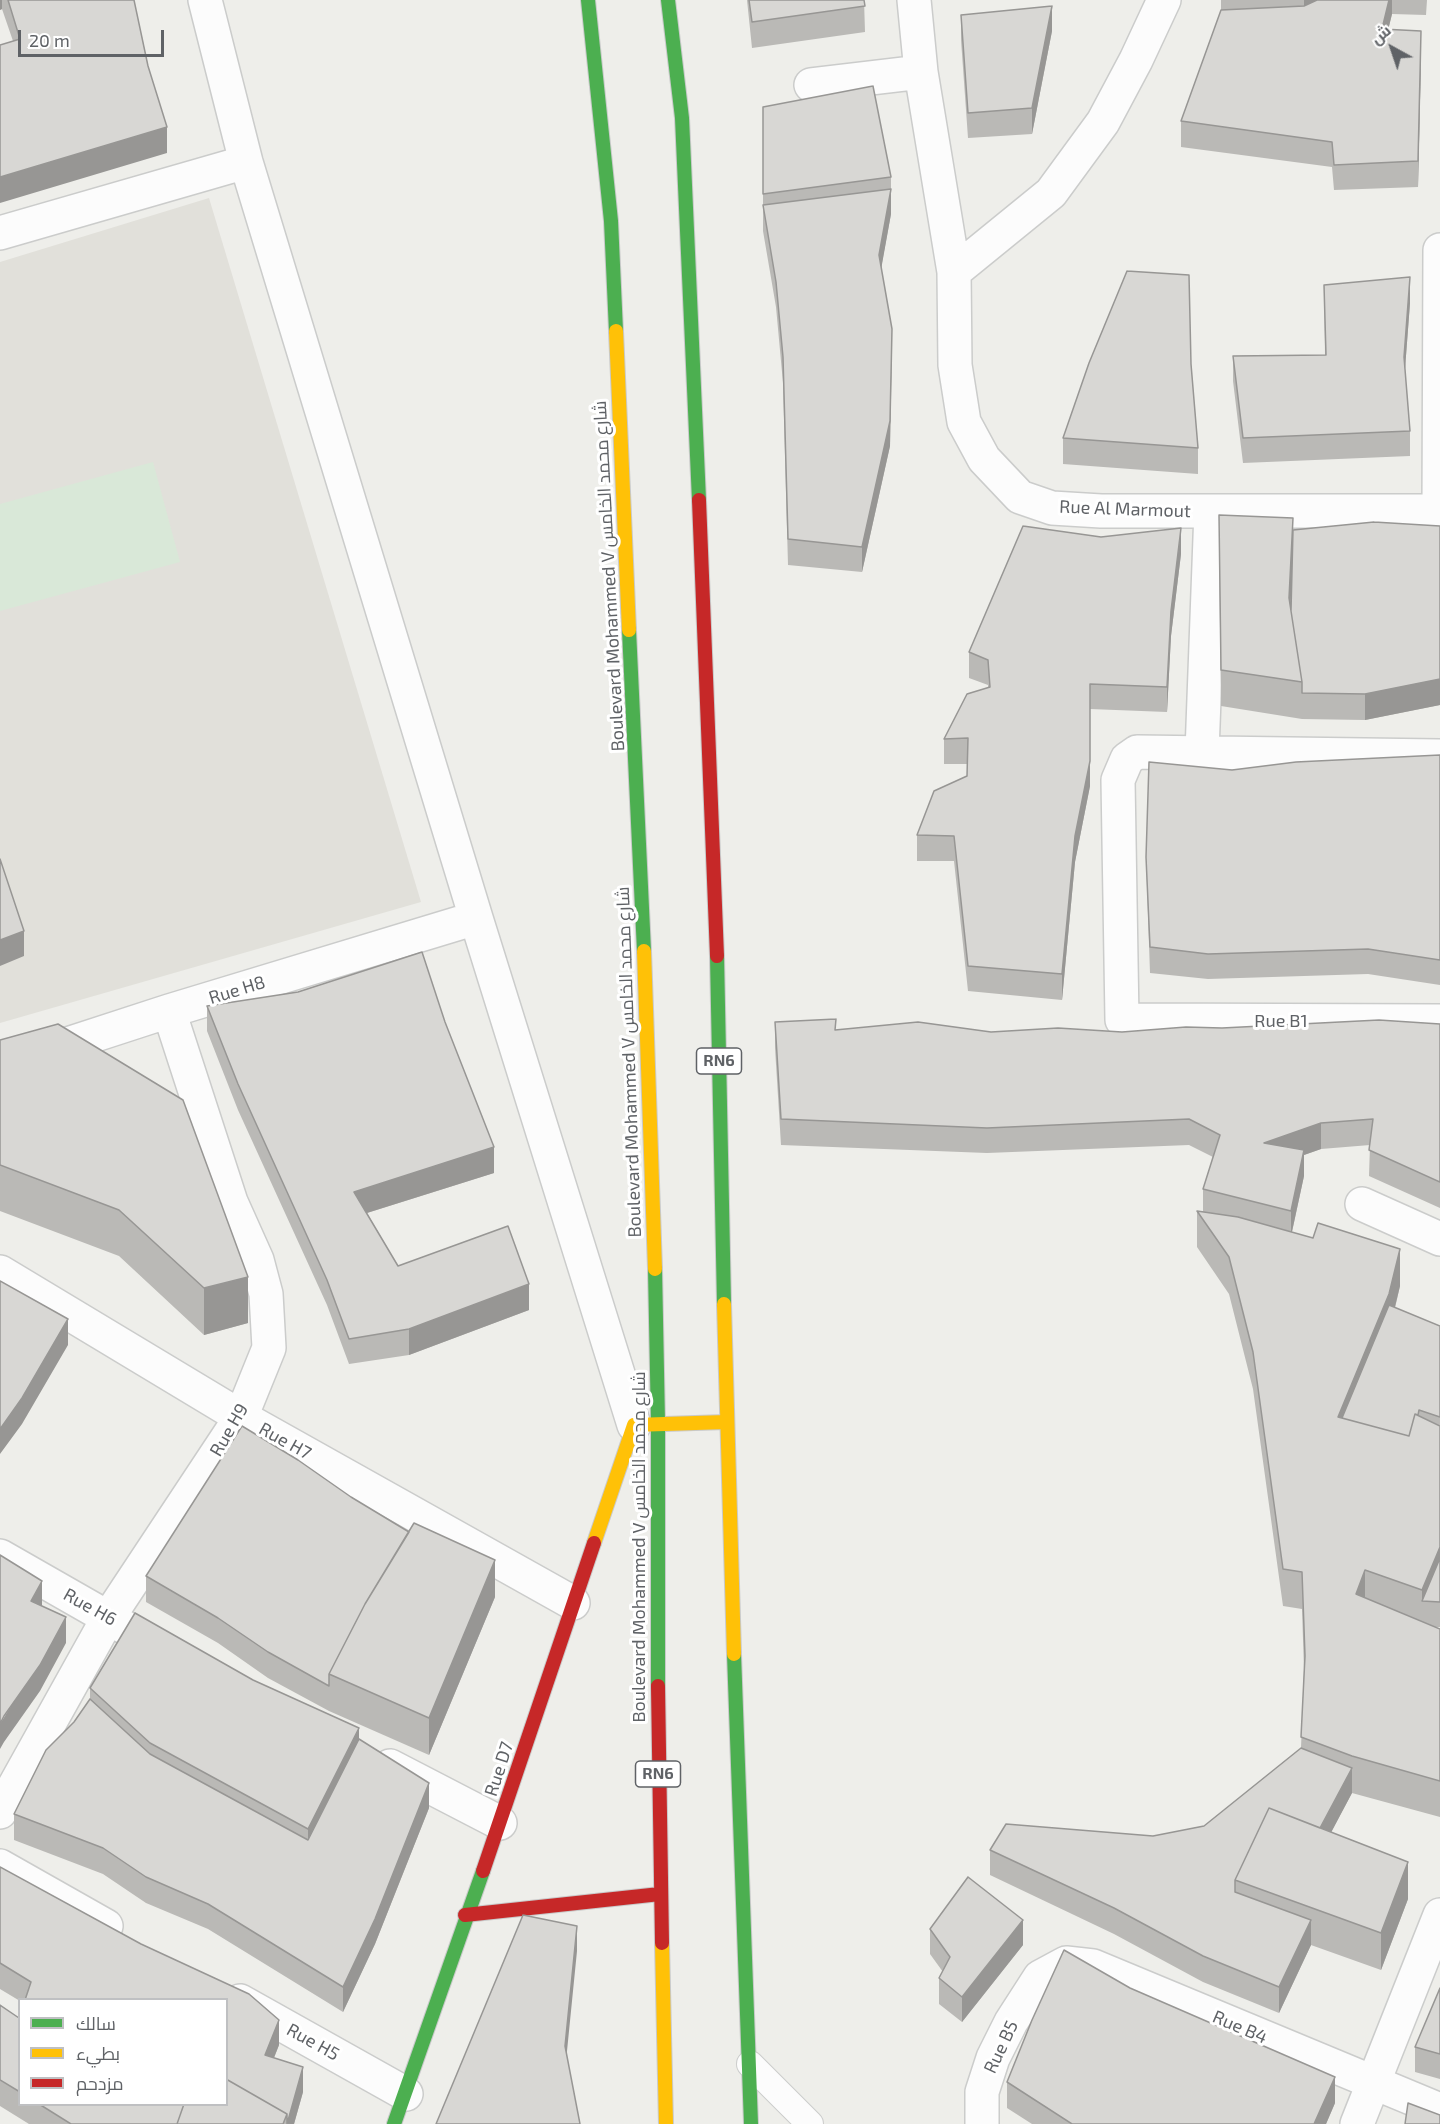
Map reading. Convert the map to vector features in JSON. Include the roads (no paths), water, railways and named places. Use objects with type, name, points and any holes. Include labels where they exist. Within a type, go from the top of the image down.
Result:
[{"type":"main road","name":"Boulevard Mohammed V شارع محمد الخامس","points":[[588,0],[612,233],[651,1111],[646,1424],[666,2124]]},
{"type":"main road","name":"RN6","points":[[668,0],[682,118],[689,231],[718,1004],[726,1422],[751,2124]]},
{"type":"main road","points":[[646,1424],[726,1422]]},
{"type":"main road","name":"Rue D7","points":[[394,2124],[465,1916],[500,1823],[573,1603],[646,1424]]},
{"type":"main road","points":[[465,1916],[660,1894]]},
{"type":"street","points":[[205,0],[246,162],[476,918],[646,1424]]},
{"type":"street","name":"Rue Al Marmout","points":[[914,0],[921,72],[954,272],[955,365],[964,422],[984,459],[1020,497],[1052,508],[1101,511],[1440,511]]},
{"type":"street","points":[[954,272],[1051,193],[1103,122],[1164,0]]},
{"type":"street","points":[[811,85],[921,72]]},
{"type":"street","points":[[0,233],[246,162]]},
{"type":"street","points":[[1440,250],[1440,511]]},
{"type":"street","points":[[1211,512],[1203,752],[1440,756]]},
{"type":"street","name":"Rue B1","points":[[1203,752],[1137,752],[1127,759],[1118,780],[1122,1020],[1440,1021]]},
{"type":"street","name":"Rue H8","points":[[0,1066],[169,1011],[476,918]]},
{"type":"street","name":"Rue H9","points":[[0,1812],[108,1618],[241,1417],[269,1347],[266,1294],[257,1260],[231,1202],[169,1011]]},
{"type":"street","points":[[1362,1204],[1440,1239]]},
{"type":"street","name":"Rue H7","points":[[0,1272],[241,1417],[573,1603]]},
{"type":"street","name":"Rue H6","points":[[0,1556],[150,1640]]},
{"type":"street","points":[[362,1751],[500,1823]]},
{"type":"street","points":[[0,1866],[135,1942]]},
{"type":"street","points":[[1357,2124],[1440,1915]]},
{"type":"street","name":"Rue B4","points":[[1040,1977],[1066,1963],[1093,1966],[1440,2110]]},
{"type":"street","name":"Rue B5","points":[[982,2124],[982,2092],[993,2058],[1011,2022],[1040,1977]]},
{"type":"street","name":"Rue H5","points":[[218,1989],[406,2094]]},
{"type":"lane","points":[[750,2064],[810,2124]]}]
